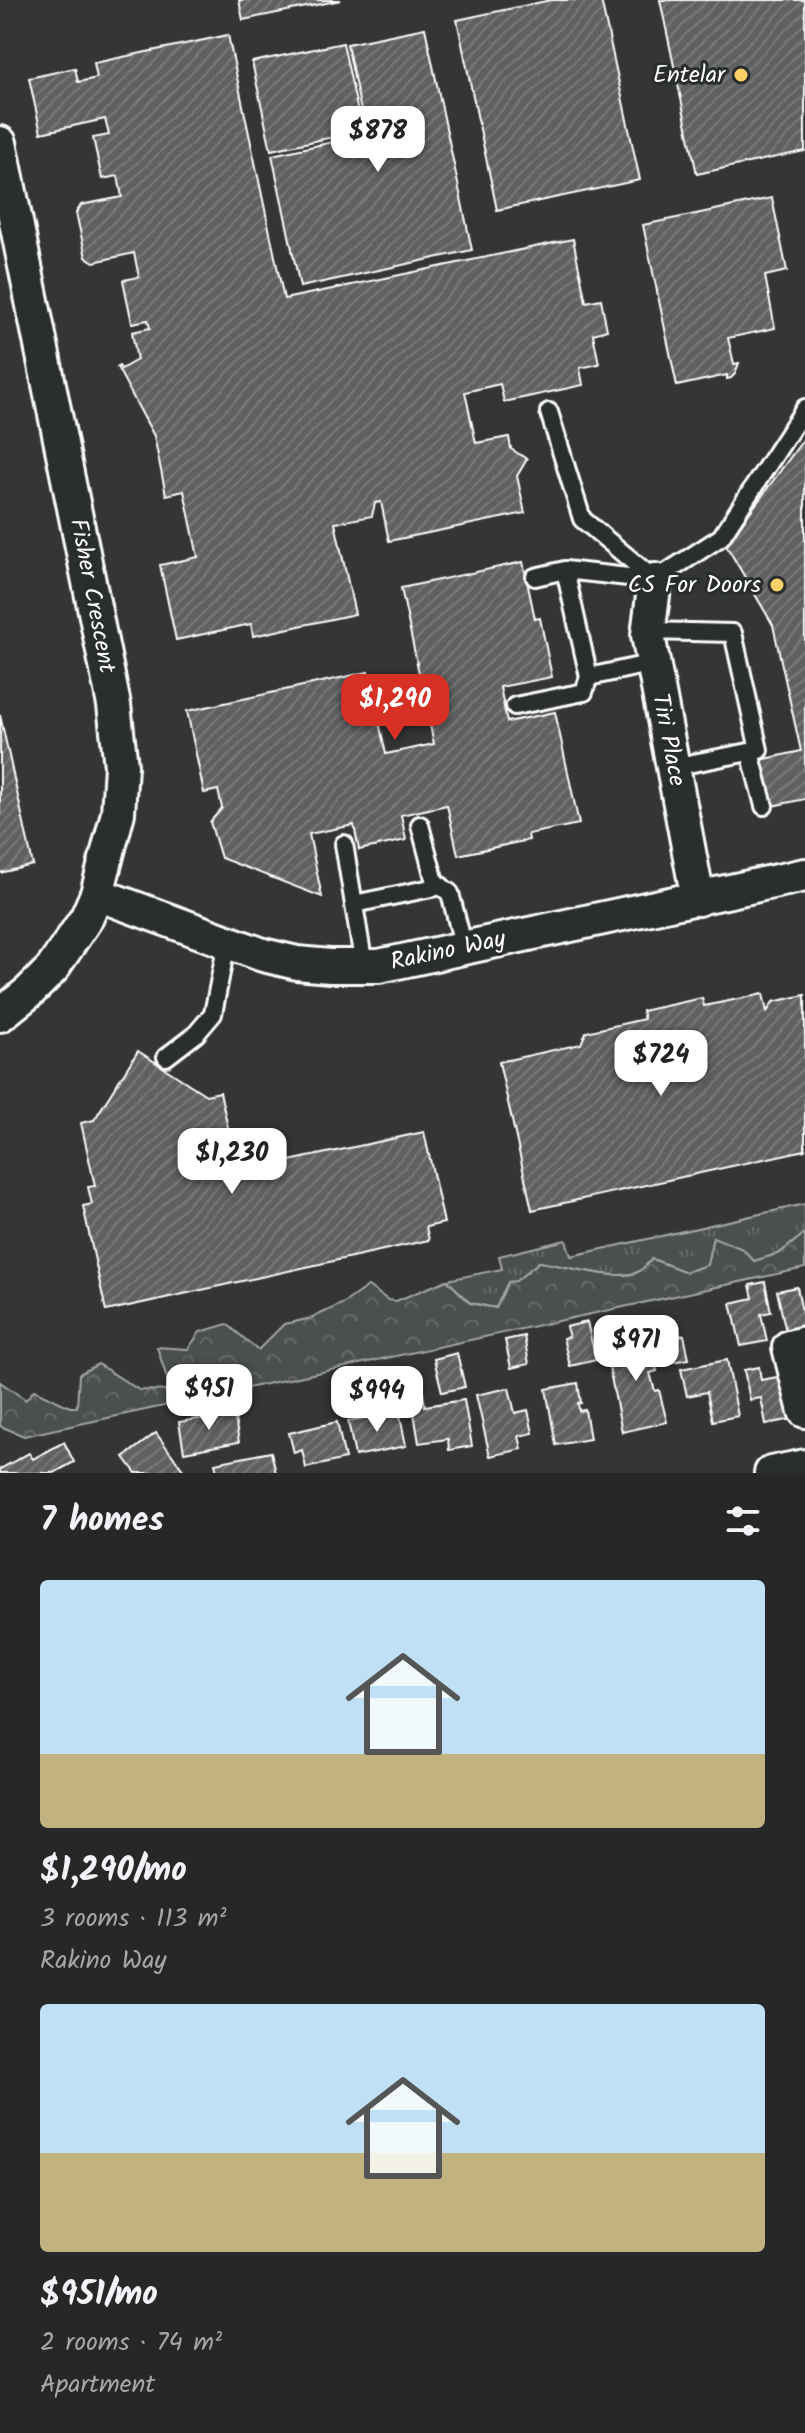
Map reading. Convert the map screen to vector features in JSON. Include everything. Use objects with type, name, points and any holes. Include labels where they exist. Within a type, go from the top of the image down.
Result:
[{"type":"street","name":"Fisher Crescent","points":[[0,143],[114,705],[121,766],[118,813],[97,894],[87,917],[52,969],[0,1015]]},
{"type":"street","name":"Tiri Place","points":[[655,580],[648,631],[698,899]]},
{"type":"street","name":"Rakino Way","points":[[97,894],[263,955],[297,963],[379,966],[805,875]]},
{"type":"street","points":[[787,1347],[805,1411]]},
{"type":"street","points":[[771,1473],[805,1466]]},
{"type":"lane","points":[[535,577],[565,570],[655,580],[721,537],[805,408]]},
{"type":"lane","points":[[549,412],[582,519],[655,580]]},
{"type":"lane","points":[[515,706],[584,692],[589,677],[565,570]]},
{"type":"lane","points":[[648,631],[733,633],[759,750],[673,767]]},
{"type":"lane","points":[[589,677],[653,663]]},
{"type":"lane","points":[[750,752],[764,806]]},
{"type":"lane","points":[[420,825],[435,882],[450,893],[464,948]]},
{"type":"lane","points":[[344,844],[364,966]]},
{"type":"lane","points":[[354,904],[441,886]]},
{"type":"lane","points":[[166,1057],[196,1034],[213,1014],[227,942]]},
{"type":"green space","points":[[805,1204],[805,1233],[780,1253],[754,1262],[713,1237],[707,1265],[686,1272],[652,1259],[638,1272],[629,1275],[590,1272],[539,1262],[516,1282],[508,1283],[496,1308],[470,1303],[447,1280],[502,1269],[499,1256],[566,1240],[571,1256]]},
{"type":"green space","points":[[805,1233],[805,1268],[24,1436],[0,1426],[0,1382],[26,1400],[34,1390],[70,1407],[77,1407],[79,1374],[98,1364],[139,1390],[171,1391],[157,1347],[188,1349],[200,1332],[227,1324],[258,1350],[284,1324],[312,1318],[344,1303],[368,1286],[388,1300],[396,1301],[447,1280],[470,1303],[496,1308],[508,1282],[516,1281],[539,1262],[590,1272],[629,1275],[638,1272],[652,1259],[686,1272],[707,1265],[713,1237],[743,1249],[754,1261],[780,1253]]},
{"type":"building","points":[[239,0],[341,0],[243,20]]},
{"type":"building","points":[[551,0],[601,0],[640,180],[497,210],[457,20]]},
{"type":"building","name":"Entelar","points":[[660,0],[805,0],[805,151],[697,174]]},
{"type":"building","points":[[425,28],[472,250],[300,287],[272,155],[366,135],[347,44]]},
{"type":"building","points":[[228,35],[284,299],[573,239],[586,302],[601,299],[607,330],[593,334],[599,364],[580,368],[583,385],[504,402],[500,384],[465,392],[476,443],[509,437],[511,449],[527,459],[517,476],[525,513],[389,541],[381,502],[375,503],[372,516],[335,523],[355,614],[253,636],[251,624],[176,640],[160,565],[198,557],[184,491],[166,495],[154,436],[117,367],[121,369],[137,360],[132,332],[150,328],[148,320],[132,323],[123,280],[139,277],[134,253],[94,262],[86,257],[76,213],[81,205],[122,197],[118,176],[102,179],[93,138],[109,135],[105,119],[41,133],[29,78],[75,68],[78,82],[97,78],[94,63]]},
{"type":"building","points":[[343,43],[362,131],[271,150],[252,62]]},
{"type":"building","points":[[772,198],[787,271],[765,276],[775,328],[728,338],[734,364],[739,363],[731,378],[727,379],[727,375],[677,386],[643,225]]},
{"type":"building","name":"CS For Doors","points":[[805,437],[805,799],[772,806],[761,760],[801,751],[773,625],[726,545]]},
{"type":"building","points":[[523,562],[535,619],[540,618],[552,677],[500,687],[507,722],[555,712],[579,824],[528,834],[529,840],[458,855],[447,805],[401,815],[406,840],[359,850],[354,825],[309,834],[322,897],[221,858],[210,822],[222,808],[218,790],[204,793],[187,711],[368,672],[386,754],[434,744],[401,588]]},
{"type":"building","points":[[0,715],[33,865],[0,873]]},
{"type":"building","points":[[763,994],[767,1012],[773,1002],[805,995],[805,1150],[532,1210],[499,1062],[581,1044],[586,1032],[644,1019],[642,1011],[702,998],[704,1006]]},
{"type":"building","points":[[138,1051],[206,1095],[220,1092],[238,1172],[424,1132],[444,1223],[426,1227],[429,1240],[106,1311],[83,1206],[92,1204],[88,1187],[95,1186],[81,1123],[94,1120]]},
{"type":"building","points":[[765,1282],[771,1312],[761,1314],[767,1341],[741,1346],[731,1303],[753,1298],[750,1285]]},
{"type":"building","points":[[797,1287],[805,1327],[786,1332],[777,1291]]},
{"type":"building","points":[[587,1322],[596,1360],[570,1366],[563,1338],[569,1337],[566,1327]]},
{"type":"building","points":[[647,1331],[657,1371],[650,1373],[655,1391],[659,1390],[667,1422],[622,1432],[607,1357],[620,1354],[616,1338]]},
{"type":"building","points":[[684,1335],[689,1359],[666,1363],[662,1339]]},
{"type":"building","points":[[524,1336],[529,1364],[511,1368],[505,1340]]},
{"type":"building","points":[[457,1353],[465,1387],[442,1392],[434,1359]]},
{"type":"building","points":[[727,1360],[738,1416],[713,1421],[707,1392],[687,1396],[681,1369]]},
{"type":"building","points":[[759,1367],[761,1380],[783,1376],[793,1419],[766,1424],[761,1398],[750,1400],[744,1370]]},
{"type":"building","points":[[578,1383],[579,1411],[585,1410],[590,1439],[556,1445],[546,1389]]},
{"type":"building","points":[[509,1388],[515,1413],[528,1410],[533,1433],[519,1436],[522,1449],[490,1456],[476,1395]]},
{"type":"building","points":[[423,1393],[425,1406],[464,1400],[472,1446],[449,1450],[448,1439],[419,1443],[411,1395]]},
{"type":"building","points":[[399,1411],[406,1446],[355,1456],[348,1421]]},
{"type":"building","points":[[234,1413],[239,1442],[184,1452],[179,1422]]},
{"type":"building","points":[[337,1422],[345,1459],[306,1468],[302,1450],[294,1453],[289,1433]]},
{"type":"building","points":[[156,1433],[183,1470],[180,1473],[136,1473],[124,1457]]},
{"type":"building","points":[[64,1442],[74,1462],[54,1473],[0,1473],[0,1469],[29,1453],[33,1459]]},
{"type":"building","points":[[271,1452],[276,1473],[217,1473],[215,1463]]},
{"type":"place","name":"Entelar","points":[[741,75]]},
{"type":"place","name":"CS For Doors","points":[[777,585]]}]
